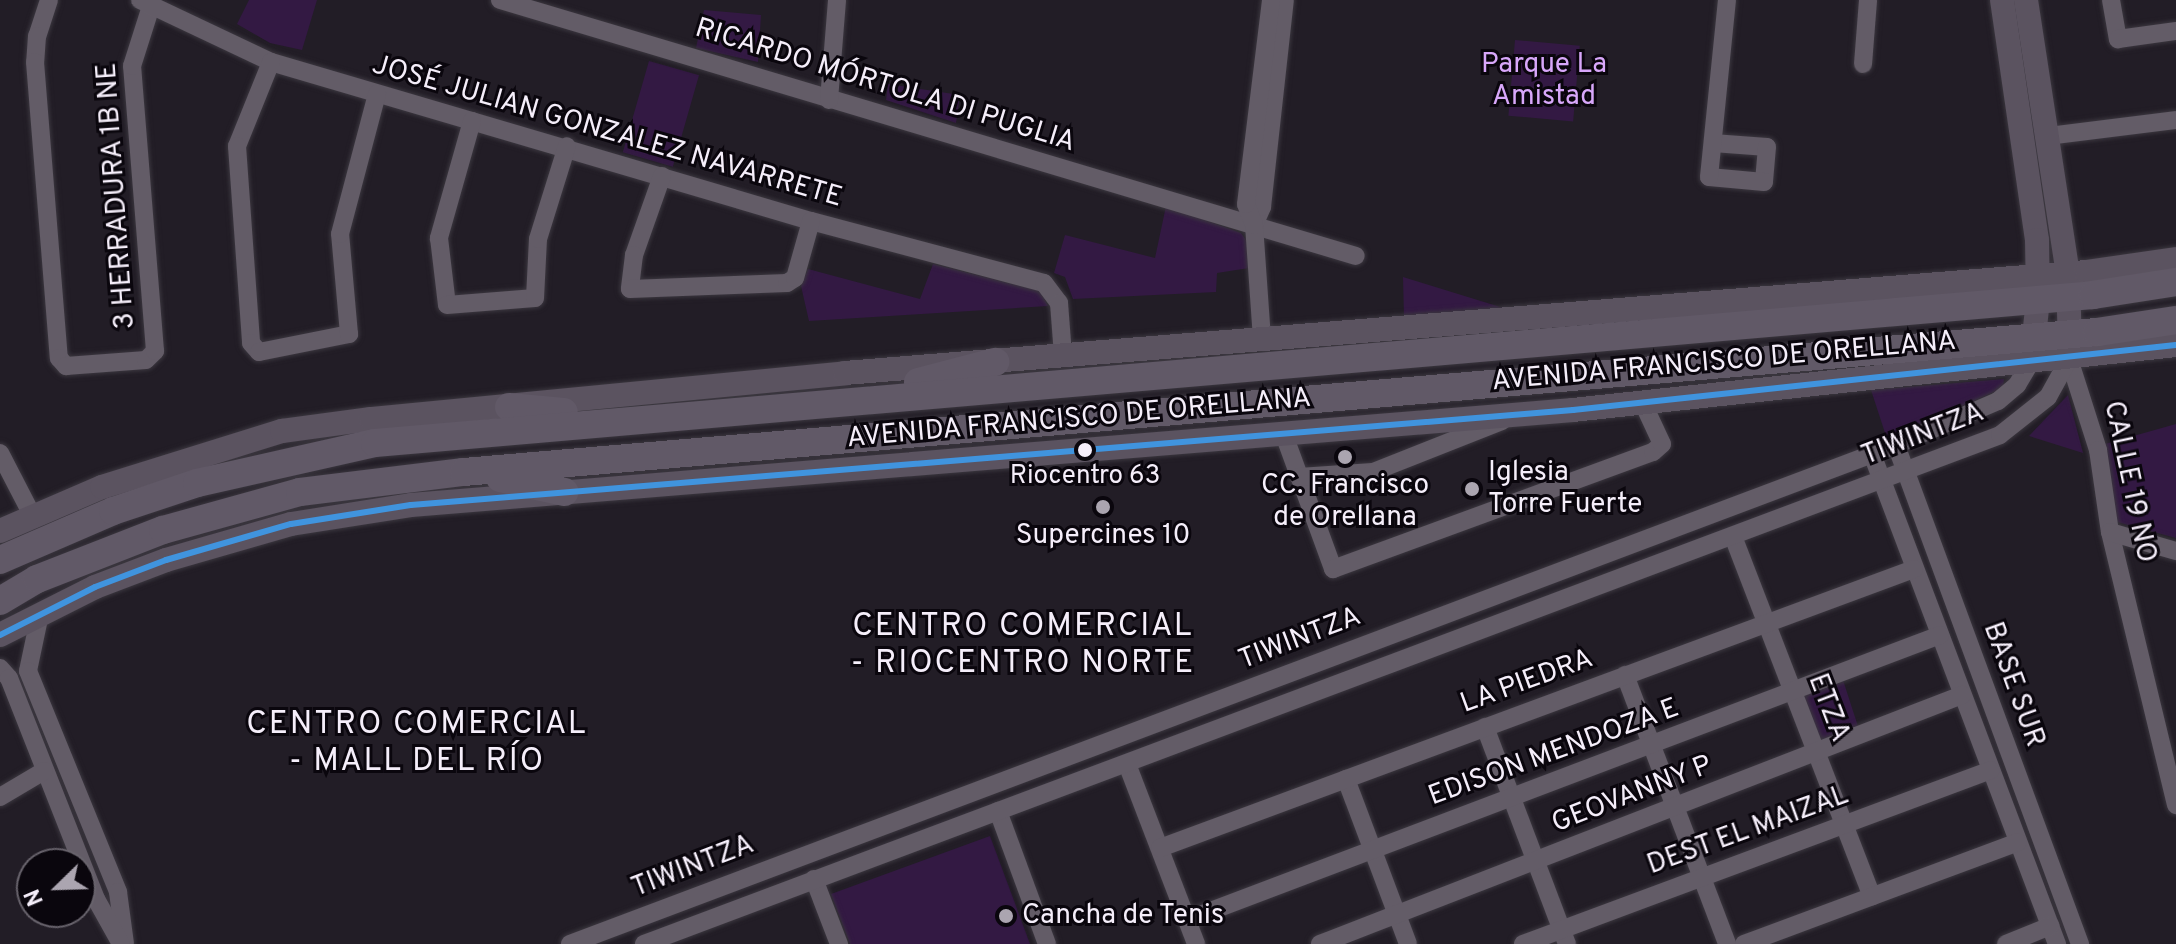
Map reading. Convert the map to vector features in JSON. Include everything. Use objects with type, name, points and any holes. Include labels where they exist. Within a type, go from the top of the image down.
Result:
[{"type":"highway","name":"AVENIDA FRANCISCO DE ORELLANA","points":[[0,560],[113,511],[261,468],[375,443],[2039,287],[2176,282]]},
{"type":"highway","name":"AVENIDA FRANCISCO DE ORELLANA","points":[[0,601],[37,579],[177,526],[300,492],[464,472],[2071,346],[2176,320]]},
{"type":"highway","points":[[847,401],[995,362]]},
{"type":"highway","points":[[509,407],[616,420]]},
{"type":"highway","points":[[177,526],[166,521],[165,514],[261,468]]},
{"type":"highway","points":[[464,472],[565,492]]},
{"type":"main road","points":[[2002,0],[2039,287],[2033,349]]},
{"type":"main road","points":[[2026,0],[2069,285],[2071,346]]},
{"type":"main road","name":"AVENIDA FRANCISCO DE ORELLANA","points":[[2069,285],[2176,259]]},
{"type":"main road","name":"AVENIDA FRANCISCO DE ORELLANA","points":[[0,531],[102,487],[282,431],[1063,355],[2039,287]]},
{"type":"main road","name":"AVENIDA FRANCISCO DE ORELLANA","points":[[2071,346],[2176,345]]},
{"type":"main road","name":"AVENIDA FRANCISCO DE ORELLANA","points":[[0,635],[40,614],[166,560],[291,524],[411,505],[1643,403],[2033,349]]},
{"type":"street","name":"3 HERRADURA 1B NE","points":[[49,0],[37,36],[35,62],[59,358],[66,366],[146,360],[155,351],[132,66],[146,3]]},
{"type":"street","name":"RICARDO MÓRTOLA DI PUGLIA","points":[[500,0],[1356,256]]},
{"type":"street","points":[[829,100],[837,0]]},
{"type":"street","points":[[1262,339],[1254,225],[1246,204],[1271,0]]},
{"type":"street","points":[[1254,225],[1262,207],[1285,0]]},
{"type":"street","points":[[1713,143],[1727,0]]},
{"type":"street","points":[[1863,64],[1868,0]]},
{"type":"street","points":[[2111,0],[2118,39],[2176,31]]},
{"type":"street","name":"JOSÉ JULIAN GONZALEZ NAVARRETE","points":[[146,3],[271,62],[567,146],[811,221],[1044,283],[1059,303],[1063,355]]},
{"type":"street","points":[[271,62],[237,146],[251,343],[259,352],[349,334],[340,234],[377,94]]},
{"type":"street","points":[[2048,136],[2176,120]]},
{"type":"street","points":[[472,121],[439,238],[447,305],[535,298],[538,239],[567,146]]},
{"type":"street","points":[[662,176],[634,255],[630,289],[787,283],[795,278],[811,221]]},
{"type":"street","name":"TIWINTZA","points":[[644,944],[1734,539],[2016,427],[2048,397],[2071,346]]},
{"type":"street","name":"CALLE 19 NO","points":[[2071,346],[2098,450],[2110,532],[2169,744],[2176,805]]},
{"type":"street","name":"TIWINTZA","points":[[570,944],[1896,445],[1998,401],[2017,385],[2033,349]]},
{"type":"street","points":[[1283,432],[1333,569],[1653,452],[1662,444],[1643,403]]},
{"type":"street","points":[[1299,477],[1373,472],[1518,415]]},
{"type":"street","name":"BASE SUR","points":[[1896,445],[2080,944]]},
{"type":"street","points":[[0,453],[32,515]]},
{"type":"street","name":"BASE SUR","points":[[1872,454],[2057,944]]},
{"type":"street","points":[[2110,532],[2176,551]]},
{"type":"street","name":"ETZA","points":[[1734,539],[1872,896]]},
{"type":"street","name":"LA PIEDRA","points":[[1160,848],[1914,569]]},
{"type":"street","points":[[40,614],[28,671],[118,892],[123,944]]},
{"type":"street","name":"EDISON MENDOZA E","points":[[1187,920],[1940,635]]},
{"type":"street","points":[[28,671],[4,673],[96,899],[123,944]]},
{"type":"street","points":[[1625,675],[1727,944]]},
{"type":"street","name":"GEOVANNY P","points":[[1320,944],[1816,755],[1962,695]]},
{"type":"street","points":[[1485,727],[1565,937]]},
{"type":"street","points":[[1127,764],[1196,944]]},
{"type":"street","name":"DEST EL MAIZAL","points":[[1523,944],[1565,937],[1703,878],[1991,770]]},
{"type":"street","points":[[0,797],[44,771]]},
{"type":"street","points":[[1346,779],[1408,944]]},
{"type":"street","points":[[998,811],[1047,944]]},
{"type":"street","points":[[1744,944],[2018,842]]},
{"type":"street","points":[[754,875],[763,899]]},
{"type":"street","points":[[814,879],[839,944]]},
{"type":"street","points":[[2006,944],[2050,926]]},
{"type":"green space","points":[[249,0],[317,0],[302,50],[270,43],[237,24]]},
{"type":"green space","points":[[704,10],[761,15],[758,62],[696,48]]},
{"type":"green space","name":"Parque La Amistad","points":[[1515,40],[1580,46],[1573,121],[1508,116]]},
{"type":"green space","points":[[649,61],[699,75],[673,167],[623,152]]},
{"type":"green space","points":[[888,84],[960,95],[956,123],[886,100]]},
{"type":"green space","points":[[1166,206],[1241,233],[1248,243],[1249,268],[1217,273],[1216,292],[1073,299],[1065,277],[1054,273],[1065,235],[1155,258]]},
{"type":"green space","points":[[933,264],[1040,291],[1048,306],[809,321],[801,286],[808,269],[920,299]]},
{"type":"green space","points":[[1403,277],[1523,314],[1404,317]]},
{"type":"green space","points":[[2004,379],[2003,388],[1887,439],[1871,390]]},
{"type":"green space","points":[[2068,395],[2083,453],[2029,436]]},
{"type":"green space","points":[[2176,424],[2176,538],[2117,522],[2105,444]]},
{"type":"green space","points":[[1842,677],[1861,737],[1818,751],[1798,691]]},
{"type":"green space","points":[[990,836],[1030,944],[850,944],[831,894]]},
{"type":"transit line","points":[[0,635],[95,587],[166,560],[291,524],[411,505],[1573,410],[2176,345]]},
{"type":"place","name":"Riocentro 63","points":[[1085,450]]},
{"type":"place","name":"CC. Francisco de Orellana","points":[[1345,457]]},
{"type":"place","name":"Iglesia Torre Fuerte","points":[[1472,489]]},
{"type":"place","name":"Supercines 10","points":[[1103,507]]},
{"type":"place","name":"Cancha de Tenis","points":[[1006,916]]},
{"type":"district","name":"CENTRO COMERCIAL - RIOCENTRO NORTE","points":[[1023,646]]},
{"type":"district","name":"CENTRO COMERCIAL - MALL DEL RÍO","points":[[417,744]]}]
